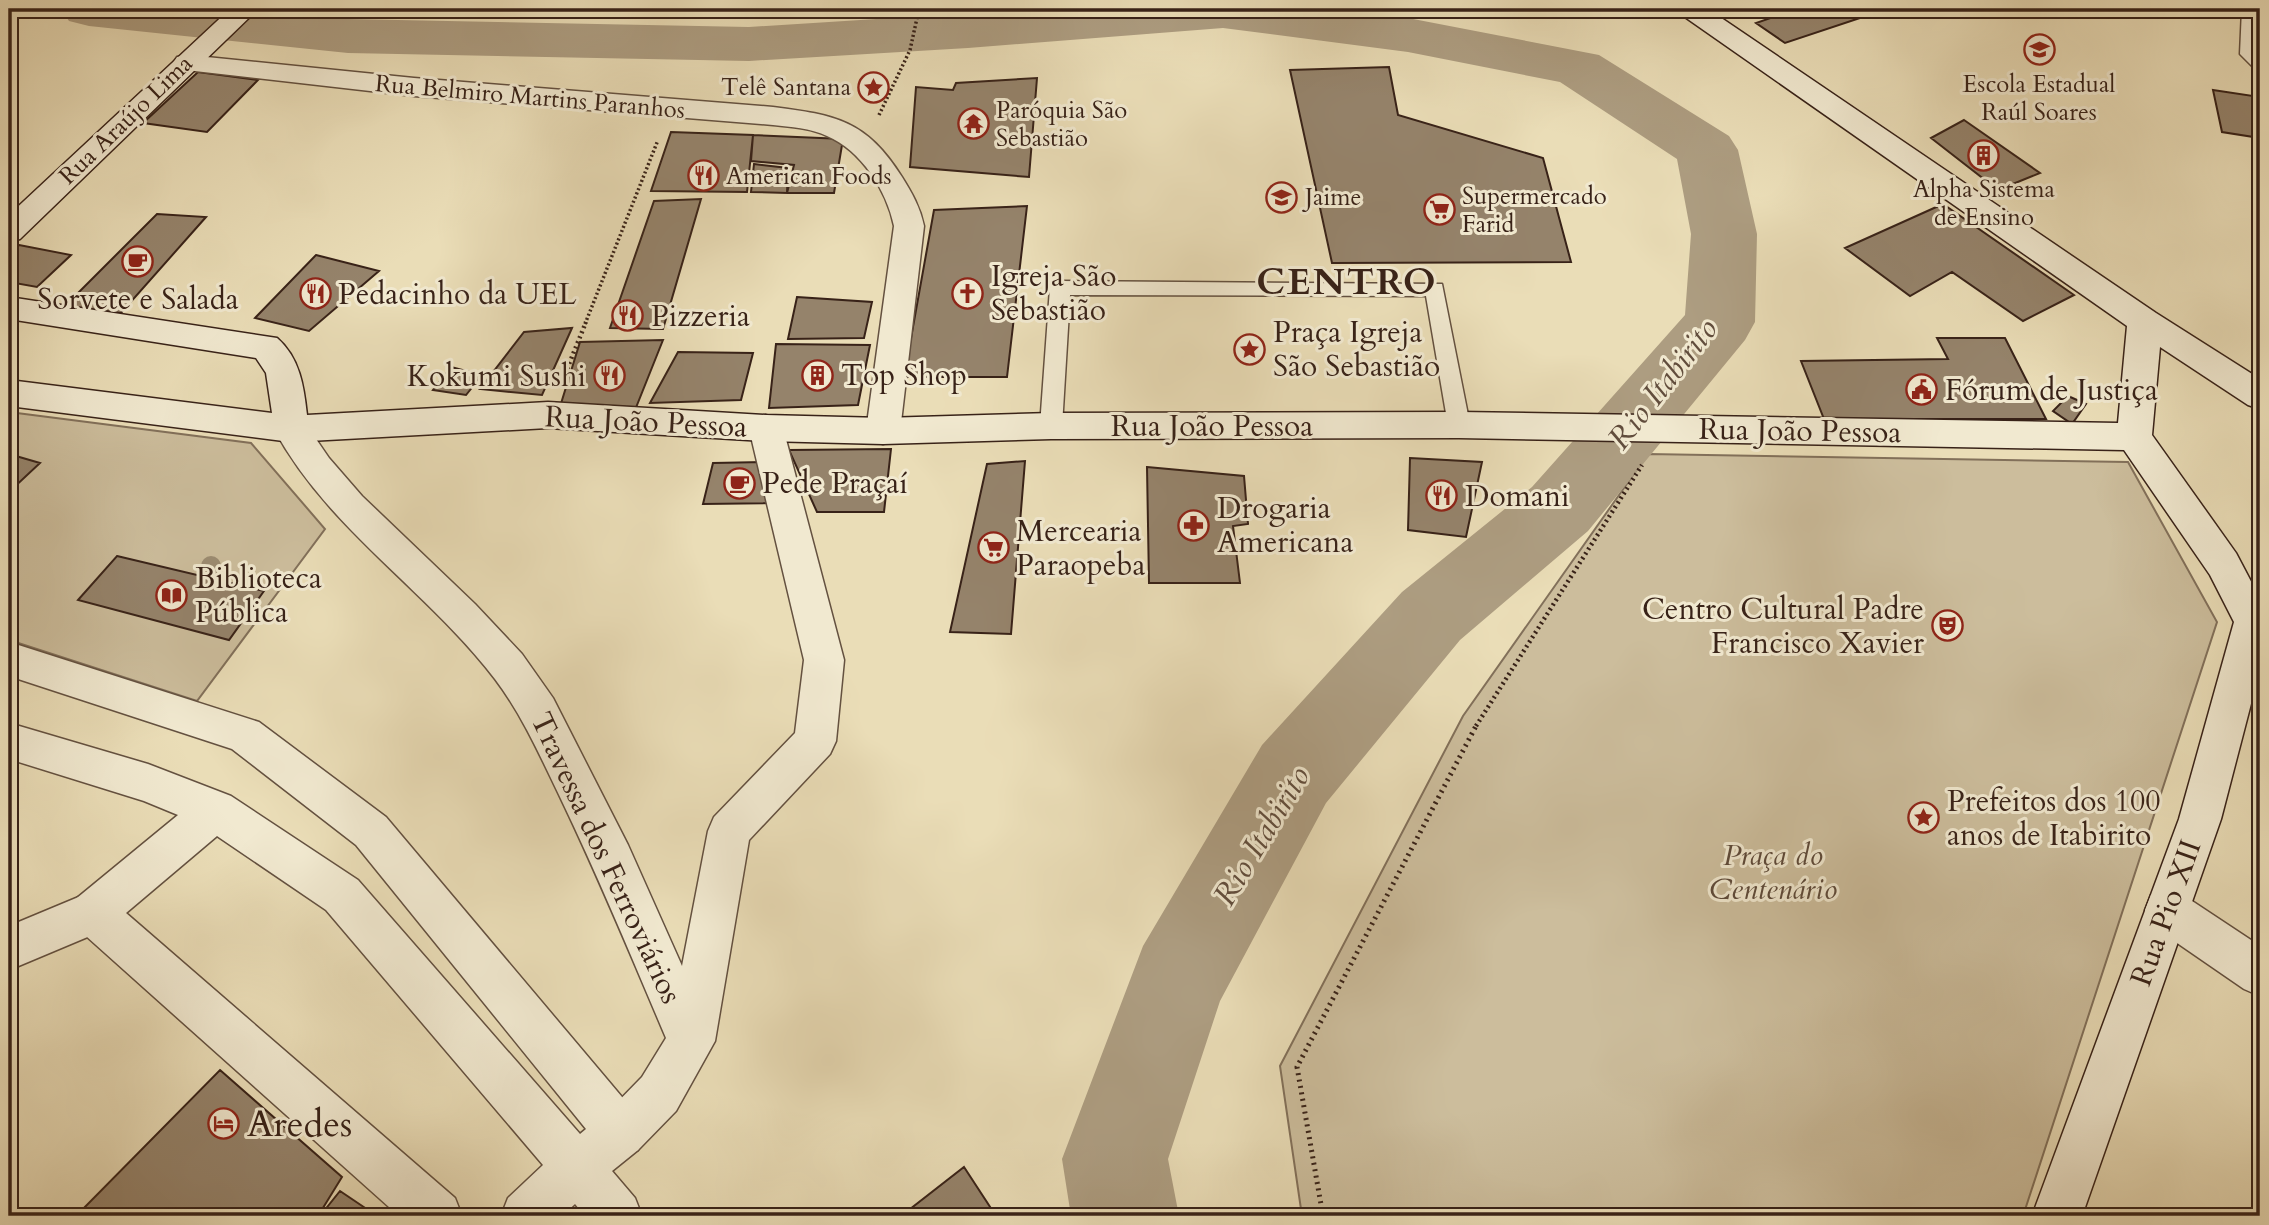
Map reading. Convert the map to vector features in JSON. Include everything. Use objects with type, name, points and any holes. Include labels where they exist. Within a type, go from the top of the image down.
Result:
[{"type":"street","name":"Rua Araújo Lima","points":[[9,232],[245,9]]},
{"type":"street","points":[[1691,9],[2144,321],[2260,396]]},
{"type":"street","name":"Rua Belmiro Martins Paranhos","points":[[194,55],[414,87],[773,116],[821,123],[853,136],[863,144],[905,205],[909,226],[883,431]]},
{"type":"street","points":[[9,308],[265,347],[274,352],[281,365],[291,429]]},
{"type":"street","points":[[2144,321],[2142,371],[2134,437],[2257,614]]},
{"type":"street","name":"Rua João Pessoa","points":[[9,393],[291,429],[548,415],[766,428],[883,431],[1051,426],[1471,425],[2134,437]]},
{"type":"street","points":[[526,1216],[578,1167],[621,1133],[659,1094],[691,1041],[729,831],[815,741],[824,660],[766,428]]},
{"type":"street","name":"Travessa dos Ferroviários","points":[[291,429],[316,468],[349,506],[461,615],[508,666],[539,711],[613,860],[691,1041]]},
{"type":"street","name":"Rua Pio XII","points":[[2057,1216],[2200,819],[2257,614]]},
{"type":"street","points":[[9,659],[245,735],[371,831],[621,1133]]},
{"type":"street","points":[[9,741],[148,783],[216,810],[248,835],[342,895],[578,1167],[617,1216]]},
{"type":"street","points":[[9,948],[93,913],[216,810]]},
{"type":"street","points":[[2167,910],[2260,973]]},
{"type":"street","points":[[93,913],[437,1216]]},
{"type":"lane","points":[[2250,9],[2249,54],[2260,64]]},
{"type":"lane","points":[[1051,426],[1060,288],[1435,289],[1471,425]]},
{"type":"path","points":[[863,144],[900,72],[919,20],[919,9]]},
{"type":"path","points":[[548,415],[672,109]]},
{"type":"path","points":[[1323,1216],[1297,1067],[1485,709],[1665,429]]},
{"type":"green space","points":[[9,412],[251,443],[325,529],[197,701],[9,640]]},
{"type":"green space","name":"Praça do Centenário","points":[[1648,454],[2128,462],[2217,622],[2023,1216],[1302,1216],[1280,1066],[1463,716]]},
{"type":"building","points":[[1797,9],[1887,9],[1785,43],[1756,23]]},
{"type":"building","name":"Supermercado Farid","points":[[1389,67],[1398,115],[1543,158],[1571,262],[1332,263],[1290,70]]},
{"type":"building","points":[[198,72],[258,80],[207,132],[143,123]]},
{"type":"building","name":"Paróquia São Sebastião","points":[[1037,78],[1029,177],[910,167],[916,87],[953,90],[956,83]]},
{"type":"building","points":[[2213,90],[2260,97],[2260,138],[2222,132]]},
{"type":"building","name":"Alpha Sistema de Ensino","points":[[1964,120],[2040,173],[1998,190],[1931,138]]},
{"type":"building","name":"American Foods","points":[[671,132],[753,135],[747,192],[651,191]]},
{"type":"building","points":[[753,135],[843,139],[834,193],[787,193],[794,165],[751,161]]},
{"type":"building","points":[[754,164],[788,168],[787,193],[751,192]]},
{"type":"building","points":[[701,199],[663,329],[610,328],[654,201]]},
{"type":"building","points":[[1943,204],[2074,295],[2023,321],[1952,272],[1910,296],[1845,248]]},
{"type":"building","name":"Igreja São Sebastião","points":[[1027,206],[1007,377],[904,377],[934,210]]},
{"type":"building","name":"Sorvete e Salada","points":[[157,214],[206,217],[121,313],[65,306]]},
{"type":"building","points":[[19,245],[71,255],[37,287],[9,282],[9,256]]},
{"type":"building","name":"Pedacinho da UEL","points":[[316,255],[379,271],[309,331],[255,318]]},
{"type":"building","points":[[797,297],[872,302],[864,338],[788,339]]},
{"type":"building","points":[[572,328],[542,395],[480,389],[524,332]]},
{"type":"building","name":"Fórum de Justiça","points":[[1937,338],[2005,338],[2046,419],[1824,419],[1801,361],[1948,359]]},
{"type":"building","name":"Kokumi Sushi","points":[[663,340],[635,410],[559,410],[580,342]]},
{"type":"building","name":"Top Shop","points":[[776,344],[870,345],[858,405],[769,408]]},
{"type":"building","points":[[678,352],[753,353],[741,400],[650,403]]},
{"type":"building","points":[[451,367],[482,375],[466,395],[433,390]]},
{"type":"building","points":[[2068,396],[2086,404],[2072,424],[2053,411]]},
{"type":"building","points":[[891,449],[884,512],[817,512],[789,450]]},
{"type":"building","points":[[9,454],[40,463],[9,492]]},
{"type":"building","name":"Domani","points":[[1410,458],[1482,462],[1466,537],[1408,530]]},
{"type":"building","name":"Mercearia Paraopeba","points":[[1025,461],[1011,634],[950,632],[987,464]]},
{"type":"building","name":"Pede Praçaí","points":[[764,462],[774,503],[703,504],[713,463]]},
{"type":"building","name":"Drogaria Americana","points":[[1147,467],[1244,476],[1248,524],[1233,526],[1240,583],[1149,583]]},
{"type":"building","name":"Biblioteca Pública","points":[[117,556],[264,591],[229,640],[78,600]]},
{"type":"building","name":"Aredes","points":[[220,1070],[342,1177],[318,1216],[76,1216]]},
{"type":"building","points":[[964,1167],[996,1216],[907,1216],[905,1213]]},
{"type":"building","points":[[340,1191],[377,1216],[320,1216]]},
{"type":"waterway","name":"Rio Itabirito","points":[[89,9],[348,36],[749,44],[968,31],[1223,11],[1408,35],[1578,68],[1707,150],[1724,234],[1720,322],[1560,509],[1431,616],[1294,774],[1178,981],[1115,1159],[1125,1216]]},
{"type":"place","name":"Escola Estadual Raúl Soares","points":[[2039,50]]},
{"type":"place","name":"Telê Santana","points":[[874,87]]},
{"type":"place","name":"Paróquia São Sebastião","points":[[973,124]]},
{"type":"place","name":"Alpha Sistema de Ensino","points":[[1984,155]]},
{"type":"place","name":"American Foods","points":[[703,176]]},
{"type":"place","name":"Jaime","points":[[1282,197]]},
{"type":"place","name":"Supermercado Farid","points":[[1439,210]]},
{"type":"place","name":"Sorvete e Salada","points":[[138,261]]},
{"type":"place","name":"Igreja São Sebastião","points":[[968,293]]},
{"type":"place","name":"Pedacinho da UEL","points":[[315,294]]},
{"type":"place","name":"Pizzeria","points":[[628,316]]},
{"type":"place","name":"Praça Igreja São Sebastião","points":[[1250,349]]},
{"type":"place","name":"Top Shop","points":[[818,375]]},
{"type":"place","name":"Kokumi Sushi","points":[[609,376]]},
{"type":"place","name":"Fórum de Justiça","points":[[1922,390]]},
{"type":"place","name":"Pede Praçaí","points":[[739,483]]},
{"type":"place","name":"Domani","points":[[1442,496]]},
{"type":"place","name":"Drogaria Americana","points":[[1194,525]]},
{"type":"place","name":"Mercearia Paraopeba","points":[[993,548]]},
{"type":"place","name":"Biblioteca Pública","points":[[172,595]]},
{"type":"place","name":"Centro Cultural Padre Francisco Xavier","points":[[1947,626]]},
{"type":"place","name":"Prefeitos dos 100 anos de Itabirito","points":[[1924,818]]},
{"type":"place","name":"Aredes","points":[[224,1124]]},
{"type":"district","name":"CENTRO","points":[[1347,282]]}]
